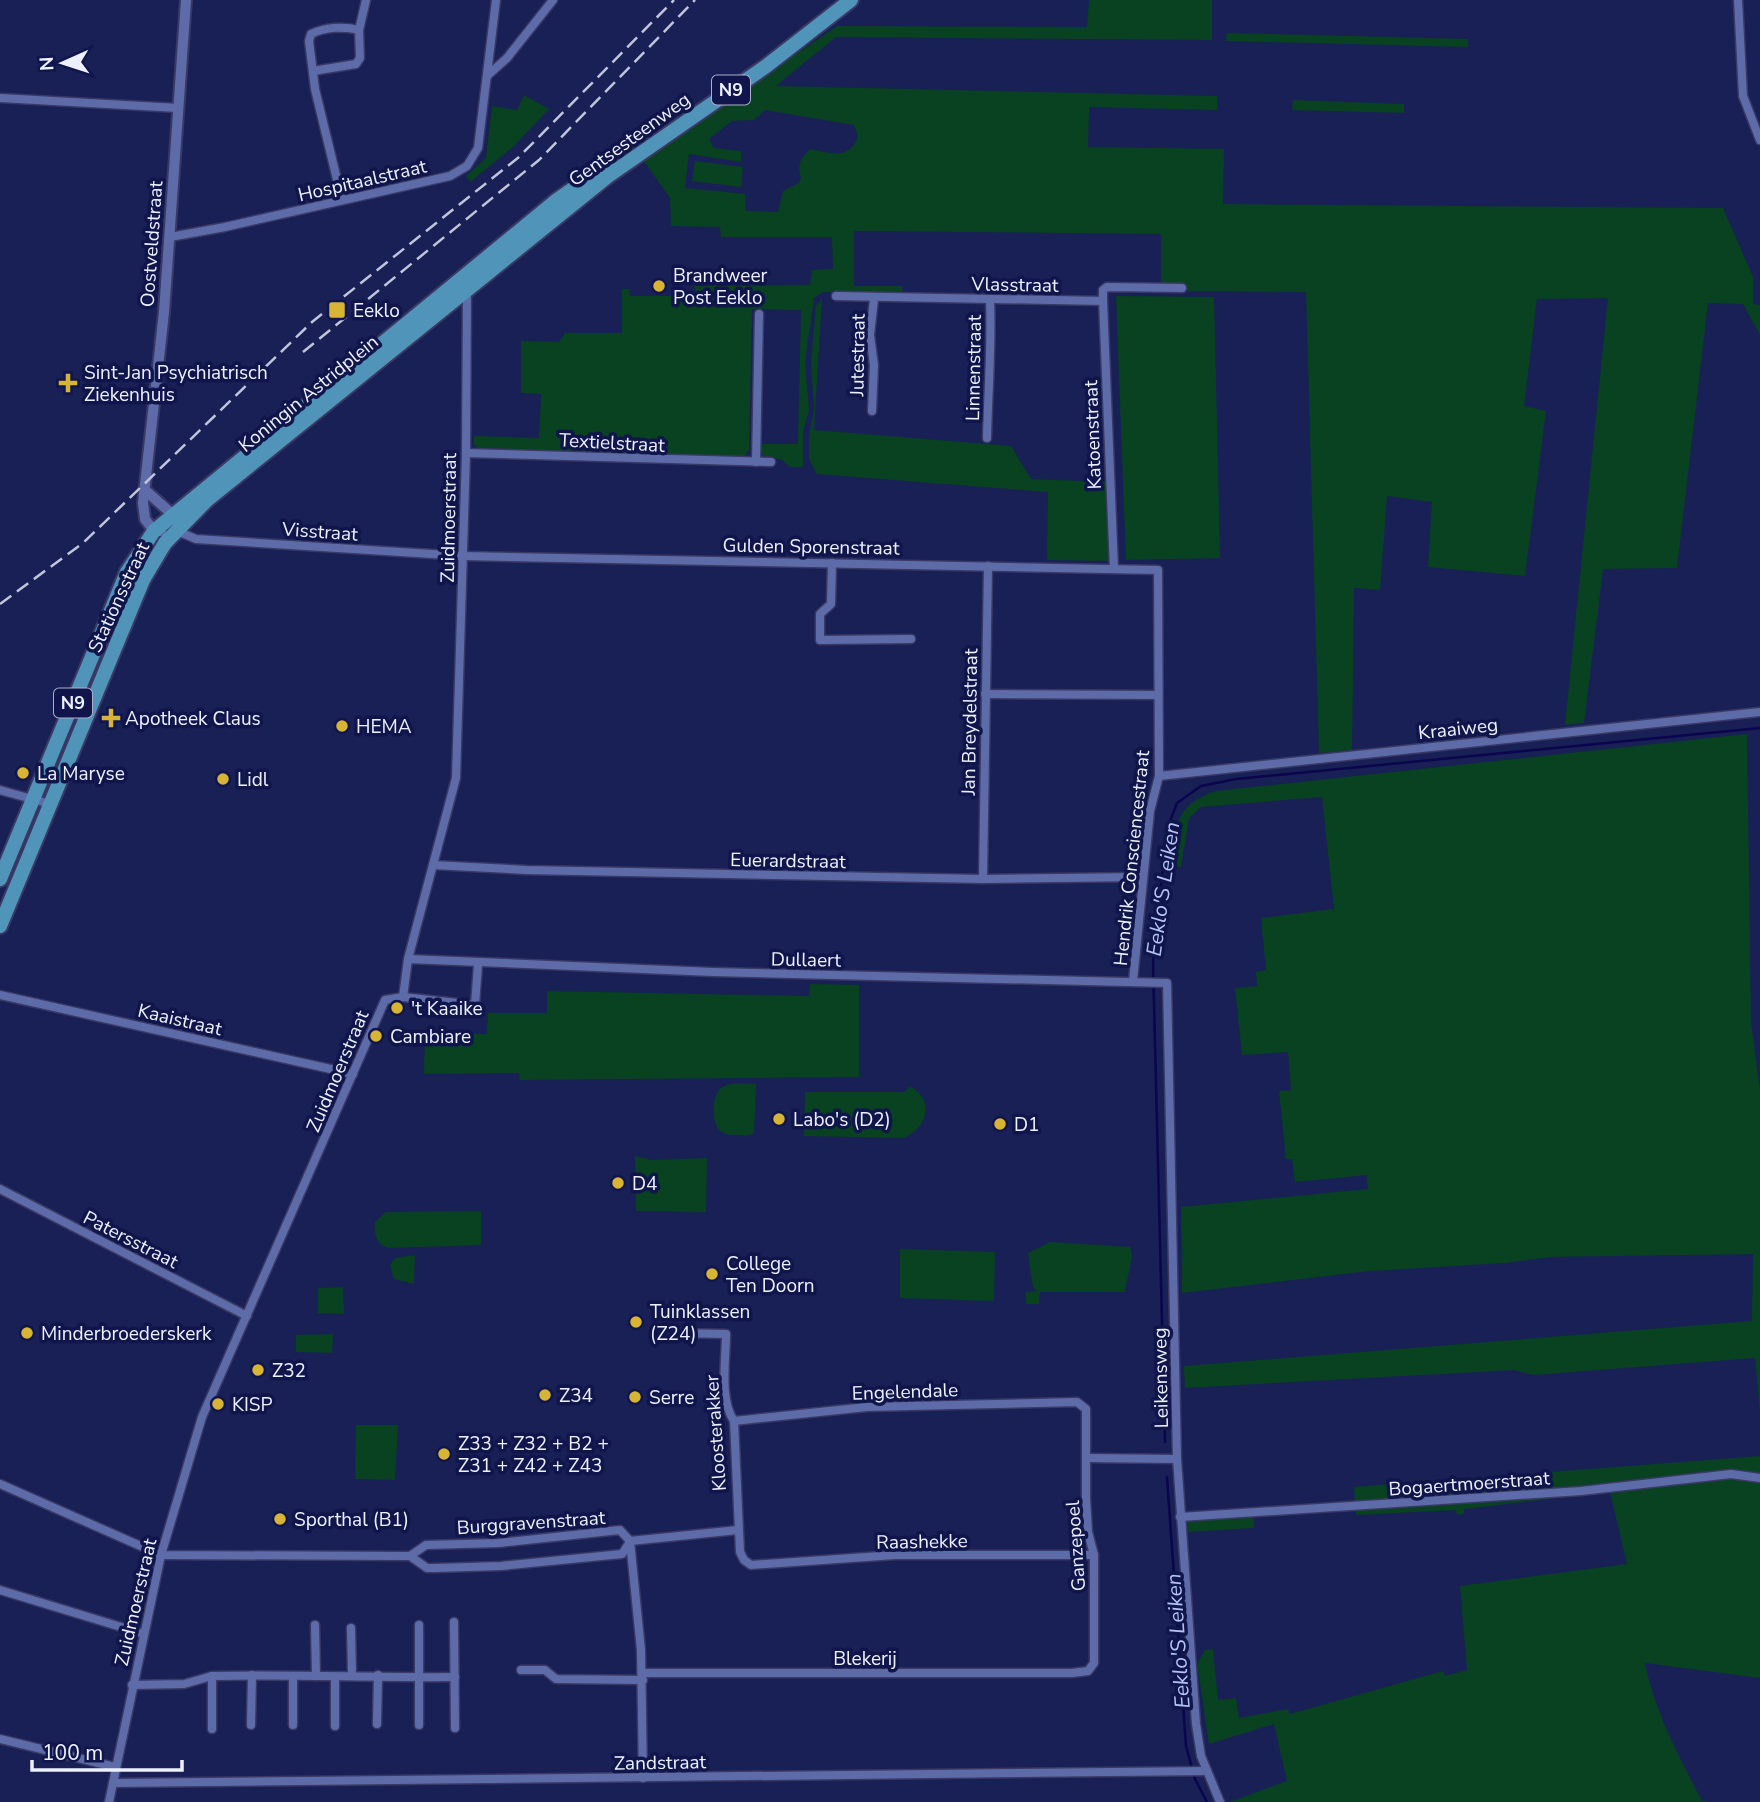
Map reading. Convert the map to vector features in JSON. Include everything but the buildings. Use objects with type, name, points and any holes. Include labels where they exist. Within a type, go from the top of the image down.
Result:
[{"type":"main road","name":"Gentsesteenweg","points":[[463,285],[557,200],[789,40],[838,0]]},
{"type":"main road","name":"Gentsesteenweg","points":[[463,285],[608,176],[765,67],[851,0]]},
{"type":"main road","name":"Koningin Astridplein","points":[[172,514],[463,285]]},
{"type":"main road","name":"Koningin Astridplein","points":[[177,531],[207,500],[463,285]]},
{"type":"main road","name":"N9","points":[[154,531],[172,514]]},
{"type":"main road","name":"Stationsstraat","points":[[0,879],[127,572],[154,531]]},
{"type":"main road","name":"Stationsstraat","points":[[0,926],[144,580],[164,543],[177,531]]},
{"type":"street","name":"Oostveldstraat","points":[[154,531],[143,515],[170,237],[186,0]]},
{"type":"street","points":[[313,71],[356,64],[359,58],[359,30],[366,0]]},
{"type":"street","name":"Hospitaalstraat","points":[[170,237],[450,176],[467,166],[478,148],[496,0]]},
{"type":"street","points":[[488,75],[507,58],[553,0]]},
{"type":"street","points":[[1738,0],[1743,96],[1760,140]]},
{"type":"street","points":[[342,200],[313,71],[311,34],[347,27],[359,30]]},
{"type":"street","points":[[0,98],[178,108]]},
{"type":"street","name":"Zuidmoerstraat","points":[[109,1802],[161,1555],[202,1418],[385,1000],[403,997],[408,960],[456,778],[466,453],[463,285]]},
{"type":"street","points":[[1102,301],[1103,290],[1107,287],[1182,288]]},
{"type":"street","name":"Vlasstraat","points":[[836,296],[874,299],[1102,301]]},
{"type":"street","name":"Jutestraat","points":[[872,411],[874,365],[870,335],[874,299]]},
{"type":"street","name":"Linnenstraat","points":[[987,438],[991,395],[987,364],[992,340],[990,300]]},
{"type":"street","name":"Katoenstraat","points":[[1102,301],[1114,569]]},
{"type":"street","points":[[756,462],[759,313]]},
{"type":"street","name":"Textielstraat","points":[[466,453],[771,462]]},
{"type":"street","points":[[145,490],[172,514],[177,531],[154,531]]},
{"type":"street","name":"Visstraat","points":[[177,531],[196,538],[464,556]]},
{"type":"street","name":"Gulden Sporenstraat","points":[[464,556],[1158,570]]},
{"type":"street","points":[[832,563],[831,604],[820,614],[820,640],[911,639]]},
{"type":"street","name":"Jan Breydelstraat","points":[[983,880],[988,566]]},
{"type":"street","name":"Hendrik Consciencestraat","points":[[1133,981],[1150,811],[1159,776],[1158,570]]},
{"type":"street","name":"Stationsstraat","points":[[82,680],[100,683]]},
{"type":"street","points":[[985,694],[1158,695]]},
{"type":"street","name":"Kraaiweg","points":[[1159,776],[1760,712]]},
{"type":"street","points":[[0,790],[50,804]]},
{"type":"street","name":"Euerardstraat","points":[[433,865],[527,870],[983,880],[1142,877]]},
{"type":"street","name":"Dullaert","points":[[408,960],[478,965],[1133,981]]},
{"type":"street","points":[[403,997],[475,1004],[478,965]]},
{"type":"street","name":"Leikensweg","points":[[1133,981],[1167,983],[1180,1517],[1196,1724],[1204,1771],[1220,1802]]},
{"type":"street","name":"Kaaistraat","points":[[0,995],[353,1074]]},
{"type":"street","name":"Patersstraat","points":[[0,1189],[247,1316]]},
{"type":"street","name":"Kloosterakker","points":[[674,1334],[726,1334],[728,1412],[734,1421],[740,1552],[744,1560],[751,1565]]},
{"type":"street","name":"Engelendale","points":[[734,1421],[867,1407],[1077,1402]]},
{"type":"street","name":"Ganzepoel","points":[[1077,1402],[1086,1409],[1088,1532],[1094,1555],[1094,1662],[1088,1671]]},
{"type":"street","points":[[1087,1458],[1177,1459]]},
{"type":"street","name":"Bogaertmoerstraat","points":[[1180,1517],[1569,1492],[1731,1474],[1760,1478]]},
{"type":"street","points":[[0,1484],[161,1555]]},
{"type":"street","name":"Burggravenstraat","points":[[161,1555],[410,1556],[427,1567],[500,1566],[622,1555],[630,1541],[620,1530],[499,1543],[426,1545],[410,1556]]},
{"type":"street","points":[[643,1778],[643,1677],[630,1541],[738,1530]]},
{"type":"street","name":"Raashekke","points":[[751,1565],[895,1555],[1094,1555]]},
{"type":"street","points":[[0,1590],[144,1634]]},
{"type":"street","points":[[454,1622],[455,1728]]},
{"type":"street","points":[[315,1625],[316,1676]]},
{"type":"street","points":[[419,1625],[419,1725]]},
{"type":"street","points":[[351,1628],[352,1674]]},
{"type":"street","name":"Blekerij","points":[[521,1670],[545,1670],[556,1679],[1088,1671]]},
{"type":"street","points":[[132,1685],[184,1684],[212,1676],[252,1675],[335,1678],[352,1674],[455,1678]]},
{"type":"street","points":[[251,1725],[252,1675]]},
{"type":"street","points":[[377,1675],[377,1724]]},
{"type":"street","points":[[212,1676],[212,1729]]},
{"type":"street","points":[[293,1676],[293,1725]]},
{"type":"street","points":[[335,1678],[335,1726]]},
{"type":"street","points":[[0,1739],[115,1767]]},
{"type":"street","name":"Zandstraat","points":[[113,1783],[1204,1771]]},
{"type":"green space","points":[[1089,0],[1212,0],[1212,40],[836,37],[776,86],[1217,96],[1217,110],[1089,107],[1088,147],[1224,149],[1223,204],[1723,208],[1753,277],[1753,304],[1760,305],[1760,335],[1743,304],[1708,303],[1677,568],[1603,569],[1584,723],[1565,725],[1608,298],[1537,299],[1524,406],[1546,411],[1525,576],[1428,567],[1432,502],[1387,496],[1380,590],[1354,588],[1352,750],[1319,753],[1306,292],[1161,291],[1161,234],[854,231],[854,286],[902,286],[903,294],[823,292],[814,298],[805,362],[809,410],[803,432],[803,467],[790,467],[782,460],[763,456],[760,444],[798,444],[801,310],[752,309],[749,450],[744,457],[478,448],[474,445],[474,436],[539,438],[541,394],[521,393],[521,341],[559,342],[565,333],[622,333],[622,289],[630,289],[630,296],[698,296],[694,286],[810,285],[812,270],[833,269],[832,237],[721,237],[720,227],[671,226],[670,198],[643,160],[837,26],[1087,27]],"holes":[[[765,110],[854,125],[858,136],[850,149],[839,153],[811,149],[804,155],[800,162],[799,183],[783,191],[778,212],[746,211],[745,194],[685,188],[689,154],[741,162],[741,151],[714,148],[709,139],[732,121],[754,120]]]},
{"type":"green space","points":[[1227,33],[1468,39],[1468,47],[1226,41]]},
{"type":"green space","points":[[524,95],[549,109],[512,148],[470,182],[466,176],[486,158],[492,106],[517,110]]},
{"type":"green space","points":[[1293,100],[1404,104],[1404,113],[1292,110]]},
{"type":"green space","points":[[695,161],[743,167],[741,187],[692,181]]},
{"type":"green space","points":[[1116,296],[1214,297],[1220,558],[1126,560]]},
{"type":"green space","points":[[822,298],[814,430],[1011,446],[1031,479],[1106,482],[1109,561],[1047,560],[1048,492],[817,474],[809,459],[809,436],[814,411],[811,364],[816,306]]},
{"type":"green space","points":[[1747,734],[1751,1022],[1760,1091],[1760,1412],[1755,1358],[1533,1375],[1514,1370],[1185,1388],[1184,1366],[1752,1321],[1753,1254],[1551,1257],[1506,1263],[1369,1271],[1182,1293],[1181,1207],[1368,1189],[1367,1175],[1295,1182],[1292,1159],[1286,1159],[1279,1091],[1291,1090],[1288,1052],[1242,1055],[1235,988],[1257,986],[1256,972],[1266,970],[1261,918],[1334,909],[1322,797],[1201,807],[1189,818],[1181,867],[1172,867],[1179,819],[1192,803],[1216,791]]},
{"type":"green space","points":[[810,984],[859,985],[859,1077],[520,1080],[519,1073],[424,1074],[425,1033],[487,1034],[488,1013],[547,1013],[547,991],[809,996]]},
{"type":"green space","points":[[730,1084],[756,1084],[754,1133],[745,1136],[722,1132],[716,1124],[714,1113],[719,1090]]},
{"type":"green space","points":[[910,1086],[918,1092],[926,1106],[923,1121],[912,1134],[904,1138],[804,1136],[805,1092],[905,1092]]},
{"type":"green space","points":[[635,1156],[651,1160],[707,1158],[706,1212],[636,1211]]},
{"type":"green space","points":[[481,1211],[481,1245],[389,1248],[379,1242],[376,1235],[375,1222],[386,1212]]},
{"type":"green space","points":[[1050,1242],[1130,1247],[1132,1256],[1125,1292],[1040,1292],[1039,1304],[1026,1304],[1026,1292],[1038,1291],[1033,1288],[1028,1253]]},
{"type":"green space","points":[[900,1249],[995,1252],[994,1301],[900,1298]]},
{"type":"green space","points":[[415,1255],[414,1284],[394,1279],[390,1265],[395,1258]]},
{"type":"green space","points":[[343,1287],[344,1314],[318,1313],[318,1288]]},
{"type":"green space","points":[[333,1334],[332,1353],[296,1352],[296,1335]]},
{"type":"green space","points":[[356,1425],[398,1425],[395,1480],[355,1479]]},
{"type":"green space","points":[[1760,1456],[1760,1678],[1645,1663],[1669,1734],[1702,1801],[1709,1802],[1230,1802],[1287,1781],[1274,1724],[1209,1744],[1198,1670],[1198,1662],[1205,1650],[1213,1649],[1218,1700],[1236,1698],[1239,1718],[1288,1709],[1290,1714],[1443,1671],[1445,1676],[1467,1670],[1460,1586],[1627,1564],[1610,1492],[1464,1509],[1464,1514],[1457,1515],[1456,1510],[1356,1515],[1354,1487]]},
{"type":"green space","points":[[1253,1516],[1254,1528],[1188,1532],[1187,1520]]},
{"type":"waterway","name":"Eeklo'S Leiken","points":[[1165,1442],[1153,963],[1167,829],[1177,803],[1201,786],[1236,779],[1760,728]]},
{"type":"waterway","name":"Eeklo'S Leiken","points":[[1167,1477],[1186,1746],[1195,1779],[1207,1802]]},
{"type":"railway","points":[[0,604],[83,543],[312,322],[519,157],[674,0]]},
{"type":"railway","points":[[303,352],[539,160],[695,0]]},
{"type":"place","name":"Brandweer Post Eeklo","points":[[659,286]]},
{"type":"place","name":"Eeklo","points":[[337,310]]},
{"type":"place","name":"Sint-Jan Psychiatrisch Ziekenhuis","points":[[68,383]]},
{"type":"place","name":"Apotheek Claus","points":[[111,718]]},
{"type":"place","name":"HEMA","points":[[342,726]]},
{"type":"place","name":"La Maryse","points":[[23,773]]},
{"type":"place","name":"Lidl","points":[[223,779]]},
{"type":"place","name":"'t Kaaike","points":[[397,1008]]},
{"type":"place","name":"Cambiare","points":[[376,1036]]},
{"type":"place","name":"Labo's (D2)","points":[[779,1119]]},
{"type":"place","name":"D1","points":[[1000,1124]]},
{"type":"place","name":"D4","points":[[618,1183]]},
{"type":"place","name":"College Ten Doorn","points":[[712,1274]]},
{"type":"place","name":"Tuinklassen (Z24)","points":[[636,1322]]},
{"type":"place","name":"Minderbroederskerk","points":[[27,1333]]},
{"type":"place","name":"Z32","points":[[258,1370]]},
{"type":"place","name":"Z34","points":[[545,1395]]},
{"type":"place","name":"Serre","points":[[635,1397]]},
{"type":"place","name":"KISP","points":[[218,1404]]},
{"type":"place","name":"Z33 + Z32 + B2 + Z31 + Z42 + Z43","points":[[444,1454]]},
{"type":"place","name":"Sporthal (B1)","points":[[280,1519]]}]
